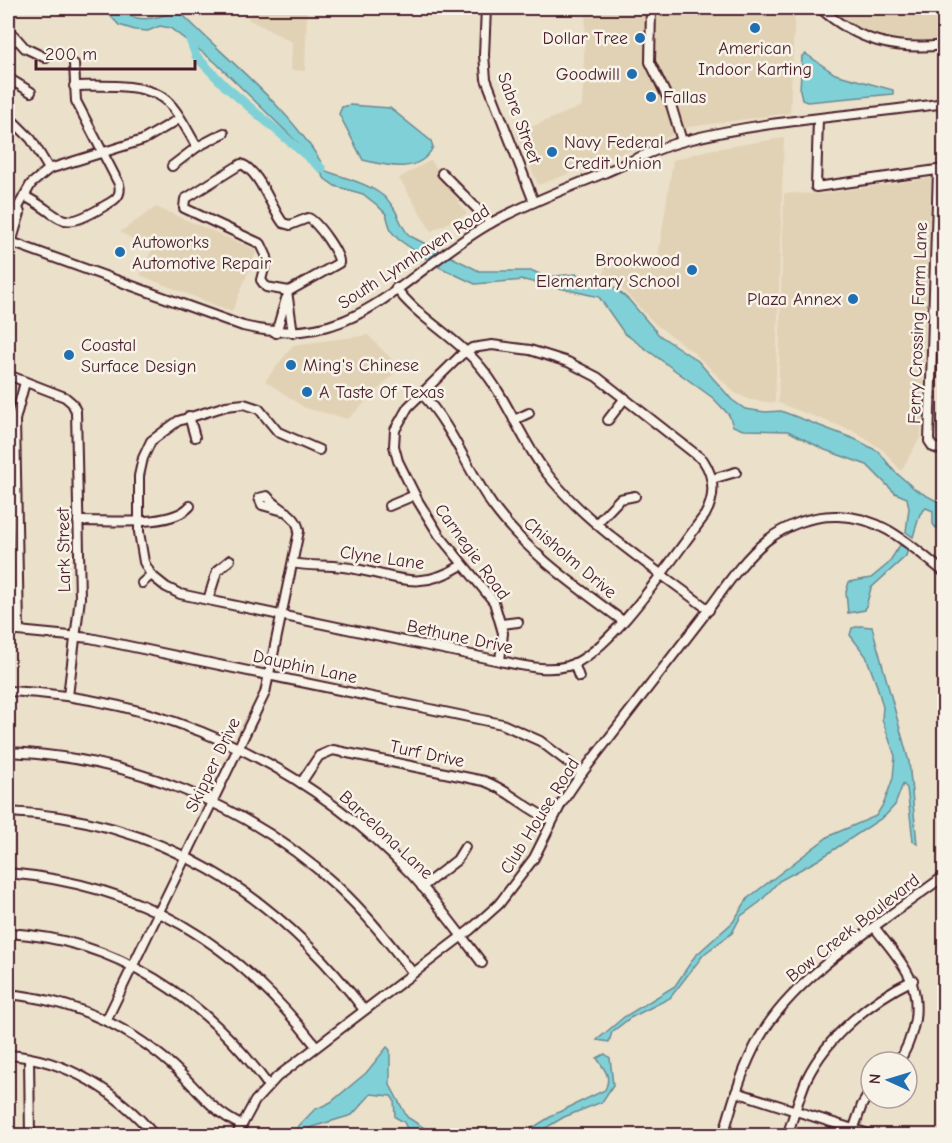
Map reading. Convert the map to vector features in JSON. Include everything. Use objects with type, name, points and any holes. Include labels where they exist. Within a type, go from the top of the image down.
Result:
[{"type":"street","name":"Sabre Street","points":[[486,8],[484,55],[486,79],[534,202]]},
{"type":"street","points":[[651,8],[650,62],[671,105],[682,141]]},
{"type":"street","points":[[820,8],[850,30],[881,43],[910,48],[945,45]]},
{"type":"street","points":[[8,29],[20,42],[46,58]]},
{"type":"street","points":[[8,45],[20,42]]},
{"type":"street","points":[[24,196],[57,218],[70,222],[84,219],[116,199],[120,192],[119,184],[76,101],[74,63]]},
{"type":"street","points":[[8,78],[31,92]]},
{"type":"street","points":[[74,86],[114,86],[155,94],[166,101],[197,147]]},
{"type":"street","name":"South Lynnhaven Road","points":[[9,241],[209,315],[243,326],[276,333],[293,333],[340,324],[368,308],[447,251],[491,223],[534,202],[682,141],[818,119],[945,103]]},
{"type":"street","points":[[818,119],[816,187],[941,170]]},
{"type":"street","points":[[8,225],[14,210],[18,208],[31,184],[49,169],[143,140],[180,120]]},
{"type":"street","points":[[14,122],[31,139],[49,169]]},
{"type":"street","points":[[172,166],[197,147],[224,133]]},
{"type":"street","points":[[276,333],[287,293],[340,260],[315,220],[308,218],[290,225],[284,223],[265,190],[241,164],[184,200],[183,206],[186,210],[261,244],[267,257],[261,276],[262,283],[266,287],[287,293]]},
{"type":"street","name":"Ferry Crossing Farm Lane","points":[[941,170],[929,441],[933,447],[945,451]]},
{"type":"street","points":[[442,173],[491,223]]},
{"type":"street","points":[[8,253],[9,241],[20,213],[18,208]]},
{"type":"street","points":[[396,288],[407,302],[467,351],[492,381],[545,471],[567,497],[709,610]]},
{"type":"street","points":[[287,293],[293,333]]},
{"type":"street","points":[[467,351],[480,346],[499,346],[554,357],[585,371],[625,398],[697,454],[707,466],[712,479],[736,472]]},
{"type":"street","name":"Carnegie Road","points":[[467,351],[401,416],[394,438],[398,461],[415,495],[462,565],[489,594],[502,624],[500,661]]},
{"type":"street","points":[[8,375],[24,382],[15,420],[19,630]]},
{"type":"street","name":"Lark Street","points":[[24,382],[65,396],[76,411],[80,598],[68,696]]},
{"type":"street","name":"Chisholm Drive","points":[[422,394],[444,421],[474,477],[510,527],[557,571],[623,621]]},
{"type":"street","points":[[608,420],[625,398]]},
{"type":"street","points":[[142,583],[151,575],[141,553],[139,476],[146,449],[157,434],[189,416],[248,400],[279,432],[320,450]]},
{"type":"street","points":[[514,420],[529,413]]},
{"type":"street","points":[[189,416],[195,437]]},
{"type":"street","name":"Bethune Drive","points":[[151,575],[172,590],[208,600],[547,669],[574,663],[598,649],[623,621],[705,515],[711,501],[712,479]]},
{"type":"street","points":[[389,506],[415,495]]},
{"type":"street","points":[[597,523],[620,499],[635,495]]},
{"type":"street","points":[[78,521],[174,518],[190,506]]},
{"type":"street","name":"Skipper Drive","points":[[106,1021],[265,693],[300,531],[297,522],[287,513]]},
{"type":"street","name":"Club House Road","points":[[236,1136],[268,1085],[461,936],[510,892],[534,858],[552,820],[582,773],[733,578],[759,548],[775,534],[810,519],[839,516],[878,523],[905,540],[945,572]]},
{"type":"street","points":[[208,600],[217,571],[230,560]]},
{"type":"street","name":"Clyne Lane","points":[[293,563],[346,567],[420,582],[444,577],[462,565]]},
{"type":"street","points":[[502,624],[518,622]]},
{"type":"street","name":"Dauphin Lane","points":[[8,630],[76,636],[512,727],[540,741],[582,773]]},
{"type":"street","points":[[574,663],[579,677]]},
{"type":"street","name":"Barcelona Lane","points":[[8,691],[68,696],[153,714],[239,747],[301,783],[364,829],[422,887],[482,963]]},
{"type":"street","name":"Turf Drive","points":[[301,783],[319,756],[333,750],[484,782],[503,789],[529,808],[552,820]]},
{"type":"street","points":[[8,752],[71,757],[121,768],[172,785],[212,802],[275,837],[319,871],[377,928],[413,973]]},
{"type":"street","points":[[8,812],[85,822],[140,838],[186,856],[240,887],[283,920],[323,958],[364,1010]]},
{"type":"street","points":[[422,887],[457,860],[465,847]]},
{"type":"street","points":[[8,873],[53,878],[98,887],[159,911],[209,940],[246,968],[281,1003],[316,1046]]},
{"type":"street","name":"Bow Creek Boulevard","points":[[723,1136],[751,1053],[780,1008],[805,981],[945,876]]},
{"type":"street","points":[[875,928],[913,980],[917,1002],[914,1023],[906,1050]]},
{"type":"street","points":[[8,933],[75,944],[133,966],[167,985],[204,1012],[234,1040],[268,1085]]},
{"type":"street","points":[[788,1136],[795,1110],[815,1065],[835,1038],[857,1018],[913,980]]},
{"type":"street","points":[[8,994],[56,1002],[106,1021],[149,1047],[182,1074],[211,1107],[241,1125]]},
{"type":"street","points":[[8,1055],[29,1058],[63,1068],[95,1083],[123,1103],[155,1136]]},
{"type":"street","points":[[29,1058],[30,1136]]},
{"type":"street","points":[[736,1092],[795,1110],[852,1132],[875,1136]]},
{"type":"street","points":[[852,1132],[860,1110]]},
{"type":"shaded area","points":[[254,8],[307,8],[305,71],[291,70],[292,42],[248,19]]},
{"type":"shaded area","points":[[586,8],[795,8],[790,113],[689,127],[671,136],[538,185],[516,133],[582,106]]},
{"type":"shaded area","points":[[829,8],[944,8],[944,41],[898,43],[870,36],[845,22]]},
{"type":"shaded area","name":"Brookwood Elementary School","points":[[784,138],[775,403],[750,400],[735,393],[693,352],[656,325],[615,282],[604,276],[606,253],[657,263],[673,160],[708,150]]},
{"type":"shaded area","points":[[431,160],[467,214],[431,231],[399,178]]},
{"type":"shaded area","name":"Plaza Annex","points":[[931,178],[921,436],[901,471],[883,450],[853,431],[778,403],[784,193],[821,194]]},
{"type":"shaded area","points":[[156,207],[257,250],[232,312],[140,275],[152,250],[120,232]]},
{"type":"shaded area","points":[[368,335],[400,368],[348,419],[305,408],[265,381],[293,345]]},
{"type":"water","points":[[103,8],[118,10],[132,17],[143,19],[179,11],[278,107],[313,149],[326,171],[372,188],[388,200],[410,236],[479,271],[533,271],[546,277],[576,274],[610,284],[629,300],[659,335],[698,361],[732,400],[745,409],[765,412],[781,411],[857,440],[879,452],[894,471],[916,490],[944,505],[944,523],[936,528],[933,524],[933,511],[926,508],[920,514],[913,537],[906,532],[909,508],[907,498],[895,493],[867,465],[825,450],[788,431],[743,430],[733,426],[729,415],[713,398],[624,333],[599,297],[524,280],[475,284],[435,265],[398,239],[391,231],[386,214],[363,194],[335,186],[325,179],[307,152],[215,62],[170,28],[160,26],[148,31],[135,30],[119,25]]},
{"type":"water","points":[[806,54],[835,74],[893,90],[893,94],[807,102],[802,100],[800,90],[802,56]]},
{"type":"water","points":[[350,105],[390,108],[431,141],[433,147],[420,162],[411,165],[392,166],[363,160],[339,114],[342,107]]},
{"type":"water","points":[[900,545],[908,549],[906,556],[871,588],[865,610],[848,613],[846,592],[849,582],[871,578],[888,564]]},
{"type":"water","points":[[872,627],[909,762],[917,844],[913,841],[907,788],[903,784],[895,805],[885,816],[818,860],[779,881],[760,902],[741,916],[732,933],[704,954],[670,998],[630,1018],[612,1032],[609,1042],[597,1040],[624,1017],[675,986],[695,956],[733,922],[748,898],[829,836],[876,816],[884,803],[893,778],[895,756],[882,719],[883,707],[877,686],[866,656],[850,635],[852,628]]},
{"type":"water","points":[[387,1047],[390,1050],[390,1085],[407,1117],[435,1135],[395,1135],[397,1131],[407,1129],[404,1122],[395,1117],[394,1100],[391,1096],[371,1094],[352,1115],[312,1127],[300,1135],[290,1135],[314,1110],[331,1102],[366,1073]]},
{"type":"water","points":[[605,1054],[610,1058],[613,1085],[602,1102],[564,1117],[534,1135],[521,1135],[555,1114],[605,1090],[607,1076],[597,1058]]},
{"type":"waterway","points":[[188,34],[196,56],[225,86],[322,169]]},
{"type":"place","name":"American Indoor Karting","points":[[755,28]]},
{"type":"place","name":"Dollar Tree","points":[[640,38]]},
{"type":"place","name":"Goodwill","points":[[632,74]]},
{"type":"place","name":"Fallas","points":[[651,97]]},
{"type":"place","name":"Navy Federal Credit Union","points":[[552,152]]},
{"type":"place","name":"Autoworks Automotive Repair","points":[[120,252]]},
{"type":"place","name":"Brookwood Elementary School","points":[[692,270]]},
{"type":"place","name":"Plaza Annex","points":[[853,299]]},
{"type":"place","name":"Coastal Surface Design","points":[[69,355]]},
{"type":"place","name":"Ming's Chinese","points":[[291,365]]},
{"type":"place","name":"A Taste Of Texas","points":[[307,392]]}]
